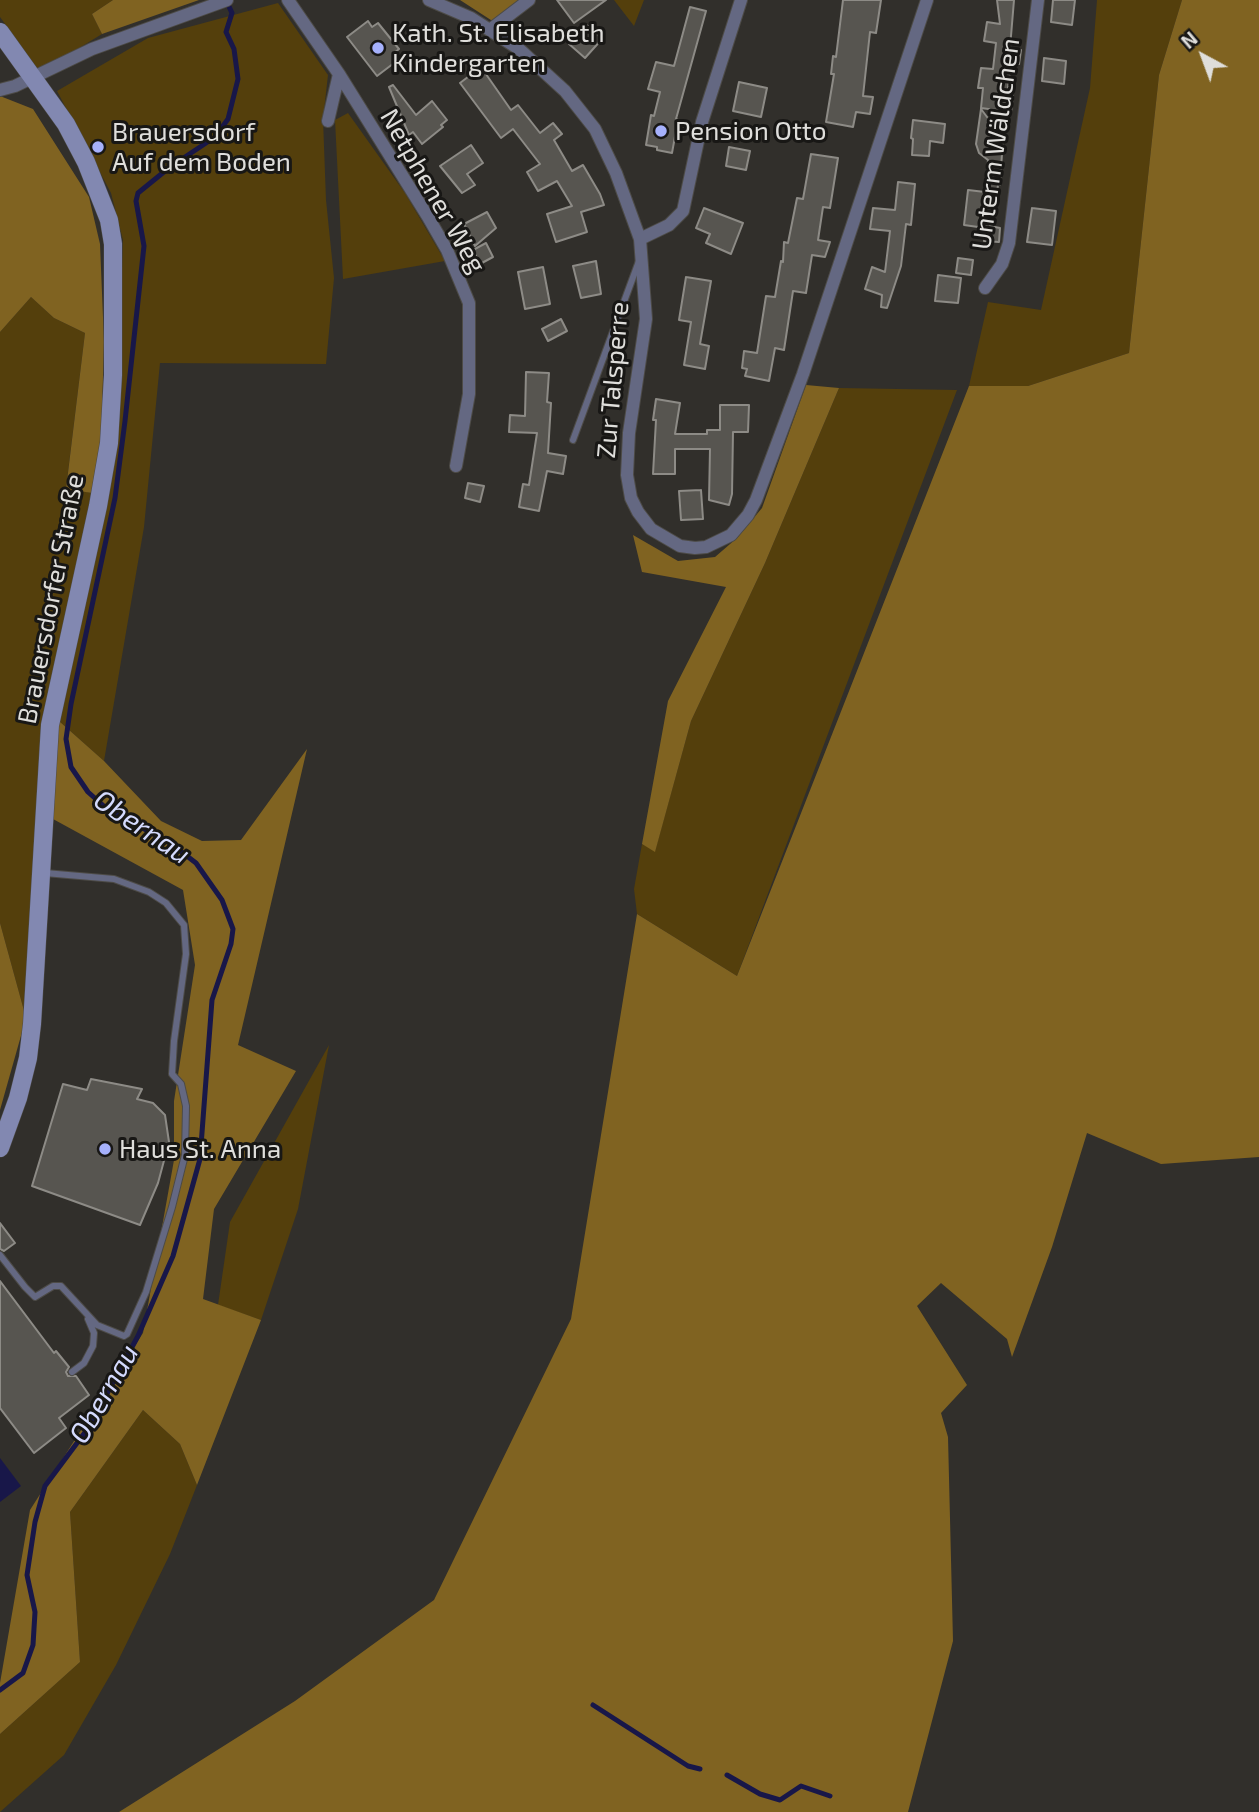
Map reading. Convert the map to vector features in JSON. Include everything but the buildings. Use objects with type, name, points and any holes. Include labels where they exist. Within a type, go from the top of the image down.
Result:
[{"type":"street","name":"Netphener Weg","points":[[288,0],[339,74],[447,250],[469,303],[469,394],[456,466]]},
{"type":"street","name":"Zur Talsperre","points":[[429,0],[491,29],[542,68],[565,90],[595,129],[616,173],[640,239],[646,319],[629,433],[627,475],[631,498],[651,529],[666,539],[680,546],[706,547],[731,535],[748,515],[756,500],[803,374],[927,0]]},
{"type":"street","points":[[491,29],[529,0]]},
{"type":"street","points":[[640,239],[670,225],[683,211],[702,122],[741,0]]},
{"type":"street","name":"Unterm Wäldchen","points":[[985,288],[1002,264],[1009,243],[1038,0]]},
{"type":"street","points":[[0,90],[15,86],[92,49],[221,2]]},
{"type":"street","name":"Brauersdorfer Straße","points":[[0,32],[66,124],[86,162],[109,220],[113,244],[113,375],[108,443],[98,506],[50,725],[38,954],[28,1058],[10,1123],[0,1148]]},
{"type":"street","points":[[328,121],[339,74]]},
{"type":"lane","points":[[573,440],[641,256]]},
{"type":"lane","points":[[0,1255],[33,1295],[39,1296],[53,1286],[61,1286],[97,1325],[120,1336],[127,1334],[146,1292],[185,1155],[186,1107],[181,1084],[172,1074],[186,954],[184,925],[166,904],[157,898],[114,879],[42,872]]},
{"type":"lane","points":[[72,1372],[83,1363],[93,1346],[94,1333],[88,1317]]},
{"type":"shaded area","points":[[0,0],[113,0],[92,14],[102,34],[40,72],[0,17]]},
{"type":"shaded area","points":[[113,0],[199,0],[102,34],[92,14]]},
{"type":"shaded area","points":[[460,0],[522,0],[494,22]]},
{"type":"shaded area","points":[[614,0],[644,0],[634,26]]},
{"type":"shaded area","points":[[1097,0],[1182,0],[1159,75],[1129,353],[1028,386],[969,386],[988,302],[1041,310],[1090,88]]},
{"type":"shaded area","points":[[1182,0],[1259,0],[1259,1157],[1161,1164],[1087,1133],[1052,1247],[1012,1357],[1007,1339],[941,1283],[917,1306],[967,1385],[941,1413],[948,1437],[953,1641],[908,1812],[119,1812],[295,1701],[434,1600],[571,1319],[637,914],[737,976],[969,386],[1028,386],[1129,353],[1159,75]]},
{"type":"shaded area","points":[[278,3],[328,75],[323,119],[326,200],[334,278],[326,364],[160,363],[144,527],[104,761],[59,721],[115,459],[123,240],[111,193],[57,91],[148,38]]},
{"type":"shaded area","points":[[0,96],[33,109],[89,197],[100,244],[104,342],[101,445],[92,493],[66,489],[85,333],[54,318],[31,297],[0,332]]},
{"type":"shaded area","points":[[348,113],[405,193],[445,261],[343,279],[335,120]]},
{"type":"shaded area","points":[[31,297],[54,318],[85,333],[66,488],[92,493],[43,723],[26,1018],[0,923],[0,332]]},
{"type":"shaded area","points":[[806,385],[839,388],[765,563],[691,721],[655,852],[642,844],[668,701],[726,587],[642,572],[633,535],[678,561],[715,557],[737,538],[762,508]]},
{"type":"shaded area","points":[[839,388],[957,390],[737,976],[637,914],[634,889],[642,844],[655,851],[691,721],[765,563]]},
{"type":"shaded area","points":[[59,721],[104,761],[161,821],[202,841],[241,840],[307,749],[238,1045],[296,1071],[214,1209],[203,1299],[261,1320],[197,1485],[180,1444],[143,1410],[70,1512],[80,1662],[0,1734],[0,1683],[30,1510],[143,1333],[174,1160],[174,1101],[195,965],[183,890],[53,819]]},
{"type":"shaded area","points":[[0,923],[26,1018],[0,1110]]},
{"type":"shaded area","points":[[329,1045],[298,1209],[261,1320],[218,1305],[230,1222]]},
{"type":"shaded area","points":[[143,1410],[180,1444],[197,1485],[170,1554],[116,1665],[64,1755],[0,1812],[0,1734],[80,1662],[70,1512]]},
{"type":"shaded area","points":[[0,1458],[21,1486],[0,1502]]},
{"type":"waterway","name":"Obernau","points":[[0,1690],[23,1673],[33,1645],[35,1612],[27,1575],[35,1522],[45,1486],[89,1427],[138,1336],[173,1256],[200,1159],[212,1000],[231,944],[233,929],[222,900],[196,863],[170,843],[106,808],[88,792],[71,767],[66,739],[115,498],[144,246],[136,201],[138,193],[170,167],[215,137],[228,119],[238,79],[234,49],[226,32],[232,13],[226,0]]},
{"type":"waterway","points":[[593,1705],[688,1766],[700,1769]]},
{"type":"waterway","points":[[727,1775],[760,1794],[780,1800],[801,1786],[830,1796]]},
{"type":"place","name":"Kath. St. Elisabeth Kindergarten","points":[[378,48]]},
{"type":"place","name":"Pension Otto","points":[[661,131]]},
{"type":"place","name":"Brauersdorf Auf dem Boden","points":[[98,147]]},
{"type":"place","name":"Haus St. Anna","points":[[105,1149]]}]
